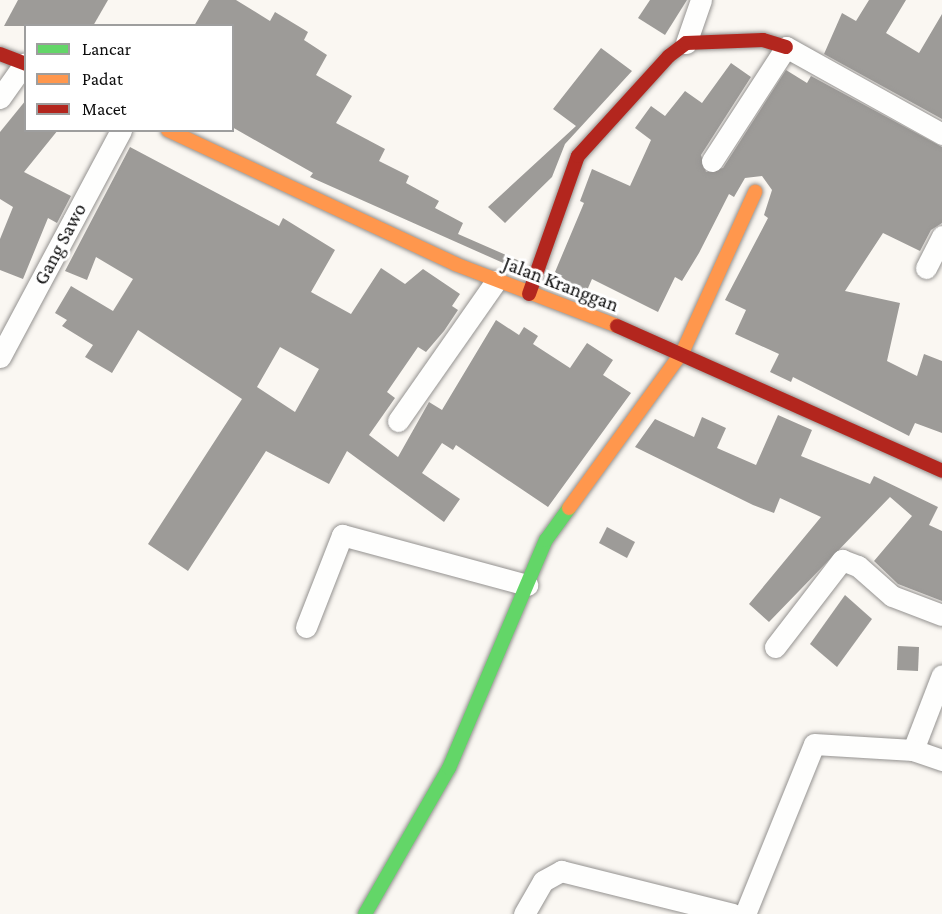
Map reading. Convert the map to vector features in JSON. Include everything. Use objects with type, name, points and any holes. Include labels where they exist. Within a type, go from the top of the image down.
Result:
[{"type":"street","points":[[530,294],[569,174],[585,144],[686,43],[701,0]]},
{"type":"street","points":[[686,43],[763,40],[786,47],[942,134]]},
{"type":"street","points":[[712,161],[786,47]]},
{"type":"street","points":[[0,54],[24,64]]},
{"type":"street","points":[[0,98],[24,65]]},
{"type":"street","name":"Gang Sawo","points":[[0,357],[120,132]]},
{"type":"street","name":"Jalan Kranggan","points":[[172,132],[496,281],[683,351],[942,471]]},
{"type":"street","points":[[365,914],[449,768],[546,540],[683,351],[755,192]]},
{"type":"street","points":[[926,268],[942,236]]},
{"type":"street","points":[[398,421],[496,281]]},
{"type":"street","points":[[306,627],[342,535],[527,585]]},
{"type":"street","points":[[776,647],[842,560],[858,566],[892,596],[942,615]]},
{"type":"street","points":[[913,750],[942,675]]},
{"type":"street","points":[[745,914],[814,744],[913,750],[942,760]]},
{"type":"street","points":[[524,914],[543,881],[561,871],[733,914]]},
{"type":"building","points":[[18,0],[108,0],[94,24],[4,26]]},
{"type":"building","points":[[209,0],[236,0],[270,21],[275,12],[308,32],[304,40],[327,55],[316,75],[352,96],[336,123],[385,149],[379,161],[409,176],[406,183],[439,201],[435,208],[463,223],[458,234],[522,262],[519,270],[310,177],[313,173],[234,128],[234,24],[195,24]]},
{"type":"building","points":[[650,0],[687,0],[665,35],[638,18]]},
{"type":"building","points":[[869,0],[906,0],[886,33],[919,53],[942,14],[942,119],[824,54],[842,13],[856,21]]},
{"type":"building","points":[[601,48],[632,71],[565,144],[552,177],[505,223],[488,207],[576,126],[553,109]]},
{"type":"building","points":[[731,63],[751,77],[701,155],[706,172],[723,168],[786,70],[807,83],[811,76],[942,147],[942,223],[931,230],[920,251],[883,233],[845,291],[900,303],[887,361],[917,376],[924,354],[942,361],[942,433],[915,423],[909,436],[793,377],[791,382],[770,372],[779,354],[735,334],[746,310],[725,300],[768,218],[764,215],[772,190],[762,176],[745,178],[734,197],[729,194],[699,253],[682,281],[675,277],[658,312],[592,279],[585,295],[555,272],[584,203],[580,201],[592,169],[630,186],[651,140],[635,128],[651,106],[665,116],[685,91],[702,103]]},
{"type":"building","points":[[24,102],[24,132],[56,132],[24,172],[71,196],[57,223],[48,218],[23,279],[0,270],[0,239],[13,207],[0,199],[0,132]]},
{"type":"building","points":[[130,147],[279,226],[283,218],[335,250],[311,292],[351,314],[381,268],[405,284],[423,269],[460,294],[452,306],[458,310],[444,331],[426,352],[418,347],[387,392],[395,398],[369,435],[398,457],[429,402],[442,410],[496,320],[519,335],[524,327],[538,336],[533,344],[570,368],[587,343],[613,360],[603,375],[631,393],[548,507],[456,445],[453,450],[442,443],[422,473],[460,499],[444,522],[347,451],[329,484],[266,451],[188,571],[148,544],[242,399],[138,330],[112,373],[85,357],[93,345],[62,326],[67,320],[55,313],[71,286],[113,311],[133,279],[96,257],[87,280],[65,271]],"holes":[[[280,347],[319,369],[295,412],[257,387]]]},
{"type":"building","points":[[778,415],[812,430],[801,456],[870,484],[874,476],[938,507],[929,525],[942,531],[942,601],[898,584],[874,561],[912,516],[890,497],[769,622],[749,604],[821,517],[780,498],[774,513],[635,447],[655,419],[694,437],[702,417],[726,428],[717,448],[756,465]]},
{"type":"building","points":[[607,527],[635,542],[627,558],[599,543]]},
{"type":"building","points":[[845,595],[872,619],[837,667],[810,644]]},
{"type":"building","points":[[898,646],[919,647],[918,671],[897,670]]},
{"type":"traffic: fast","points":[[365,914],[449,768],[546,540],[569,508]]},
{"type":"traffic: slow","points":[[172,132],[455,264],[617,326]]},
{"type":"traffic: slow","points":[[569,508],[683,351],[755,192]]},
{"type":"traffic: jam","points":[[529,294],[578,156],[669,56],[686,43],[763,40],[786,47]]},
{"type":"traffic: jam","points":[[0,54],[24,63]]},
{"type":"traffic: jam","points":[[617,326],[942,471]]}]
